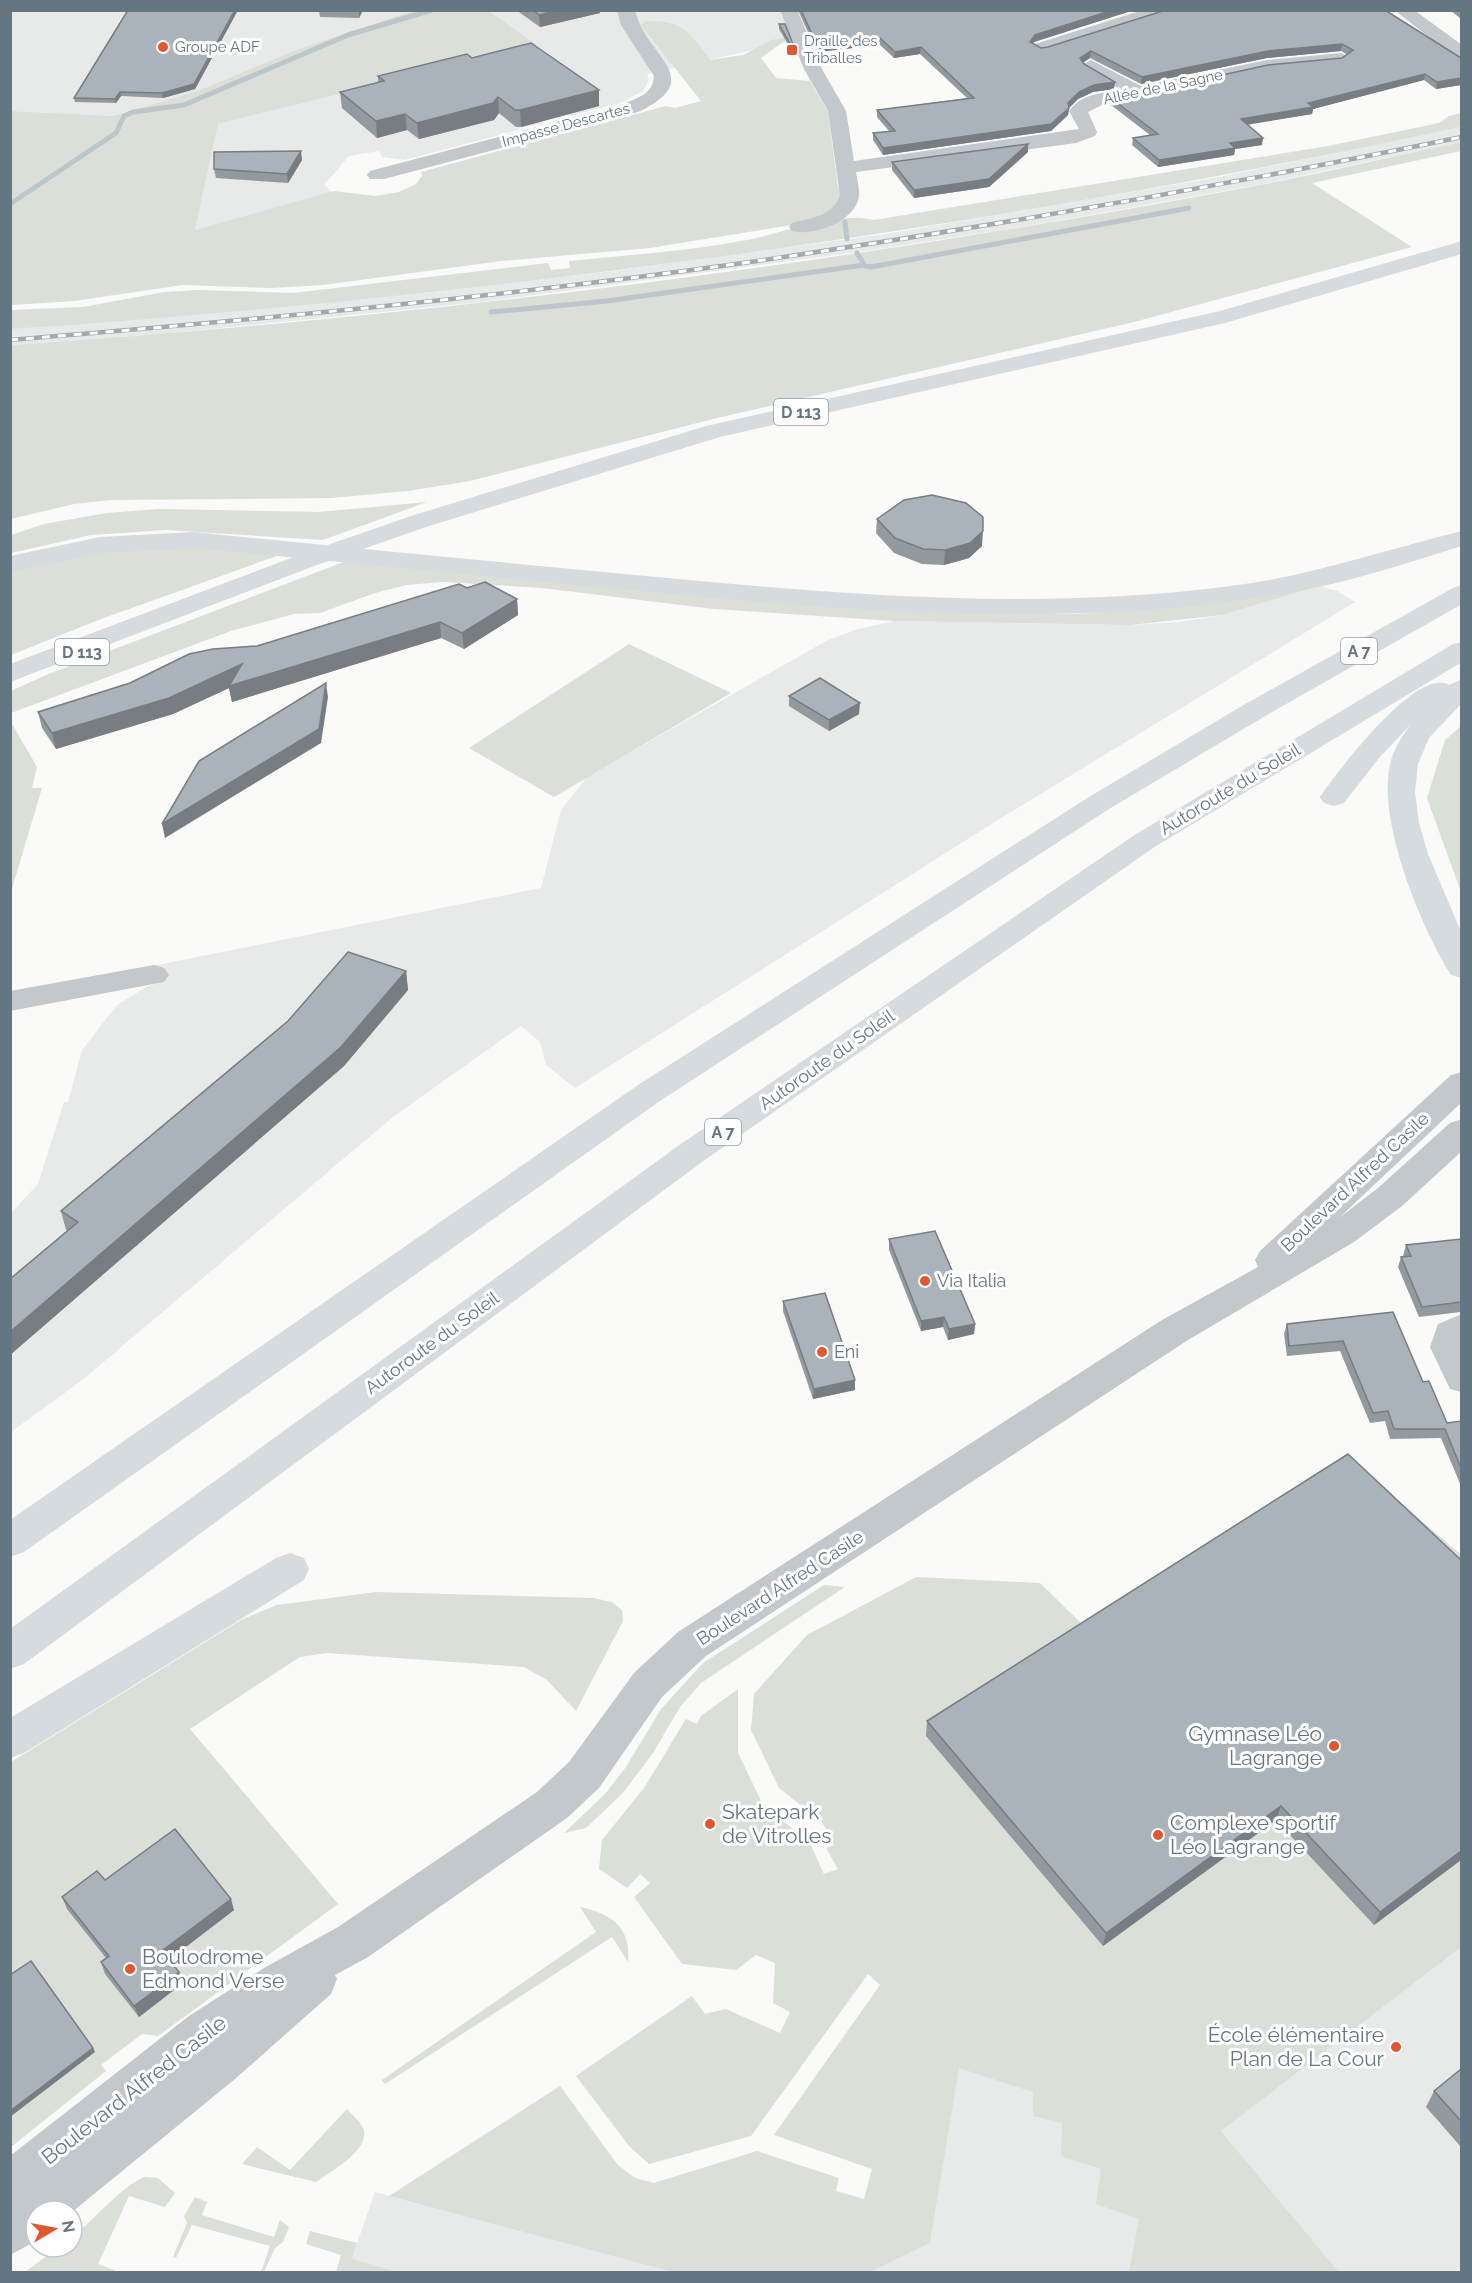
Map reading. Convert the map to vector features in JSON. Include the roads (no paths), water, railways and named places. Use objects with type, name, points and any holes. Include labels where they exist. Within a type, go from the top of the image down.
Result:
[{"type":"main road","name":"D 113","points":[[10,682],[154,621],[308,560],[420,520],[714,431],[949,380],[1225,316],[1461,247]]},
{"type":"main road","points":[[10,564],[64,551],[131,542],[194,540],[833,602],[922,608],[1033,610],[1176,600],[1292,584],[1369,566],[1461,538]]},
{"type":"main road","name":"A 7","points":[[10,1541],[649,1093],[1099,803],[1257,709],[1461,593]]},
{"type":"main road","name":"D 113","points":[[10,674],[154,621]]},
{"type":"main road","name":"Autoroute du Soleil","points":[[10,1652],[729,1127],[1146,840],[1461,650]]},
{"type":"main road","points":[[1335,797],[1378,740],[1405,714],[1461,674]]},
{"type":"main road","points":[[1461,687],[1414,738],[1401,770],[1402,811],[1410,845],[1461,968]]},
{"type":"main road","points":[[1436,908],[1461,927]]},
{"type":"main road","points":[[10,1740],[290,1569]]},
{"type":"street","name":"Impasse Descartes","points":[[377,176],[631,108],[656,96],[664,86],[664,74],[628,26],[626,10]]},
{"type":"street","points":[[788,10],[813,69],[837,111],[850,195],[844,209],[827,219],[799,226]]},
{"type":"street","points":[[1041,48],[1162,10]]},
{"type":"street","points":[[1402,10],[1461,54]]},
{"type":"street","name":"Allée de la Sagne","points":[[846,168],[1076,137],[1088,132],[1086,123],[1078,115],[1081,107],[1097,100],[1267,66],[1341,58]]},
{"type":"street","points":[[1091,65],[1137,91]]},
{"type":"street","points":[[10,1001],[154,975]]},
{"type":"street","name":"Boulevard Alfred Casile","points":[[1252,1284],[1263,1268],[1461,1083]]},
{"type":"street","name":"Boulevard Alfred Casile","points":[[10,2186],[205,2031],[280,1983],[353,1942],[552,1805],[584,1775],[648,1686],[669,1663],[692,1644],[1176,1330],[1252,1284],[1290,1266],[1366,1216],[1461,1131]]},
{"type":"street","points":[[1461,1327],[1450,1333],[1448,1347],[1461,1379]]},
{"type":"street","name":"Boulevard Alfred Casile","points":[[51,2199],[219,2063],[290,2002],[353,1942]]},
{"type":"street","name":"Boulevard Alfred Casile","points":[[10,2232],[24,2221]]},
{"type":"waterway","points":[[10,204],[116,133],[124,116],[133,112],[184,105],[348,35],[432,10]]},
{"type":"waterway","points":[[857,253],[865,266],[871,267],[1189,208]]},
{"type":"waterway","points":[[845,222],[847,239]]},
{"type":"waterway","points":[[491,312],[607,301],[864,265]]},
{"type":"railway","points":[[10,340],[377,307],[560,287],[743,263],[1103,205],[1462,137]]},
{"type":"place","name":"Groupe ADF","points":[[163,47]]},
{"type":"place","name":"Draille des Triballes","points":[[792,50]]},
{"type":"place","name":"Via Italia","points":[[925,1281]]},
{"type":"place","name":"Eni","points":[[822,1352]]},
{"type":"place","name":"Gymnase Léo Lagrange","points":[[1334,1746]]},
{"type":"place","name":"Skatepark de Vitrolles","points":[[710,1824]]},
{"type":"place","name":"Complexe sportif Léo Lagrange","points":[[1158,1835]]},
{"type":"place","name":"Boulodrome Edmond Verse","points":[[130,1969]]},
{"type":"place","name":"École élémentaire Plan de La Cour","points":[[1396,2047]]}]
